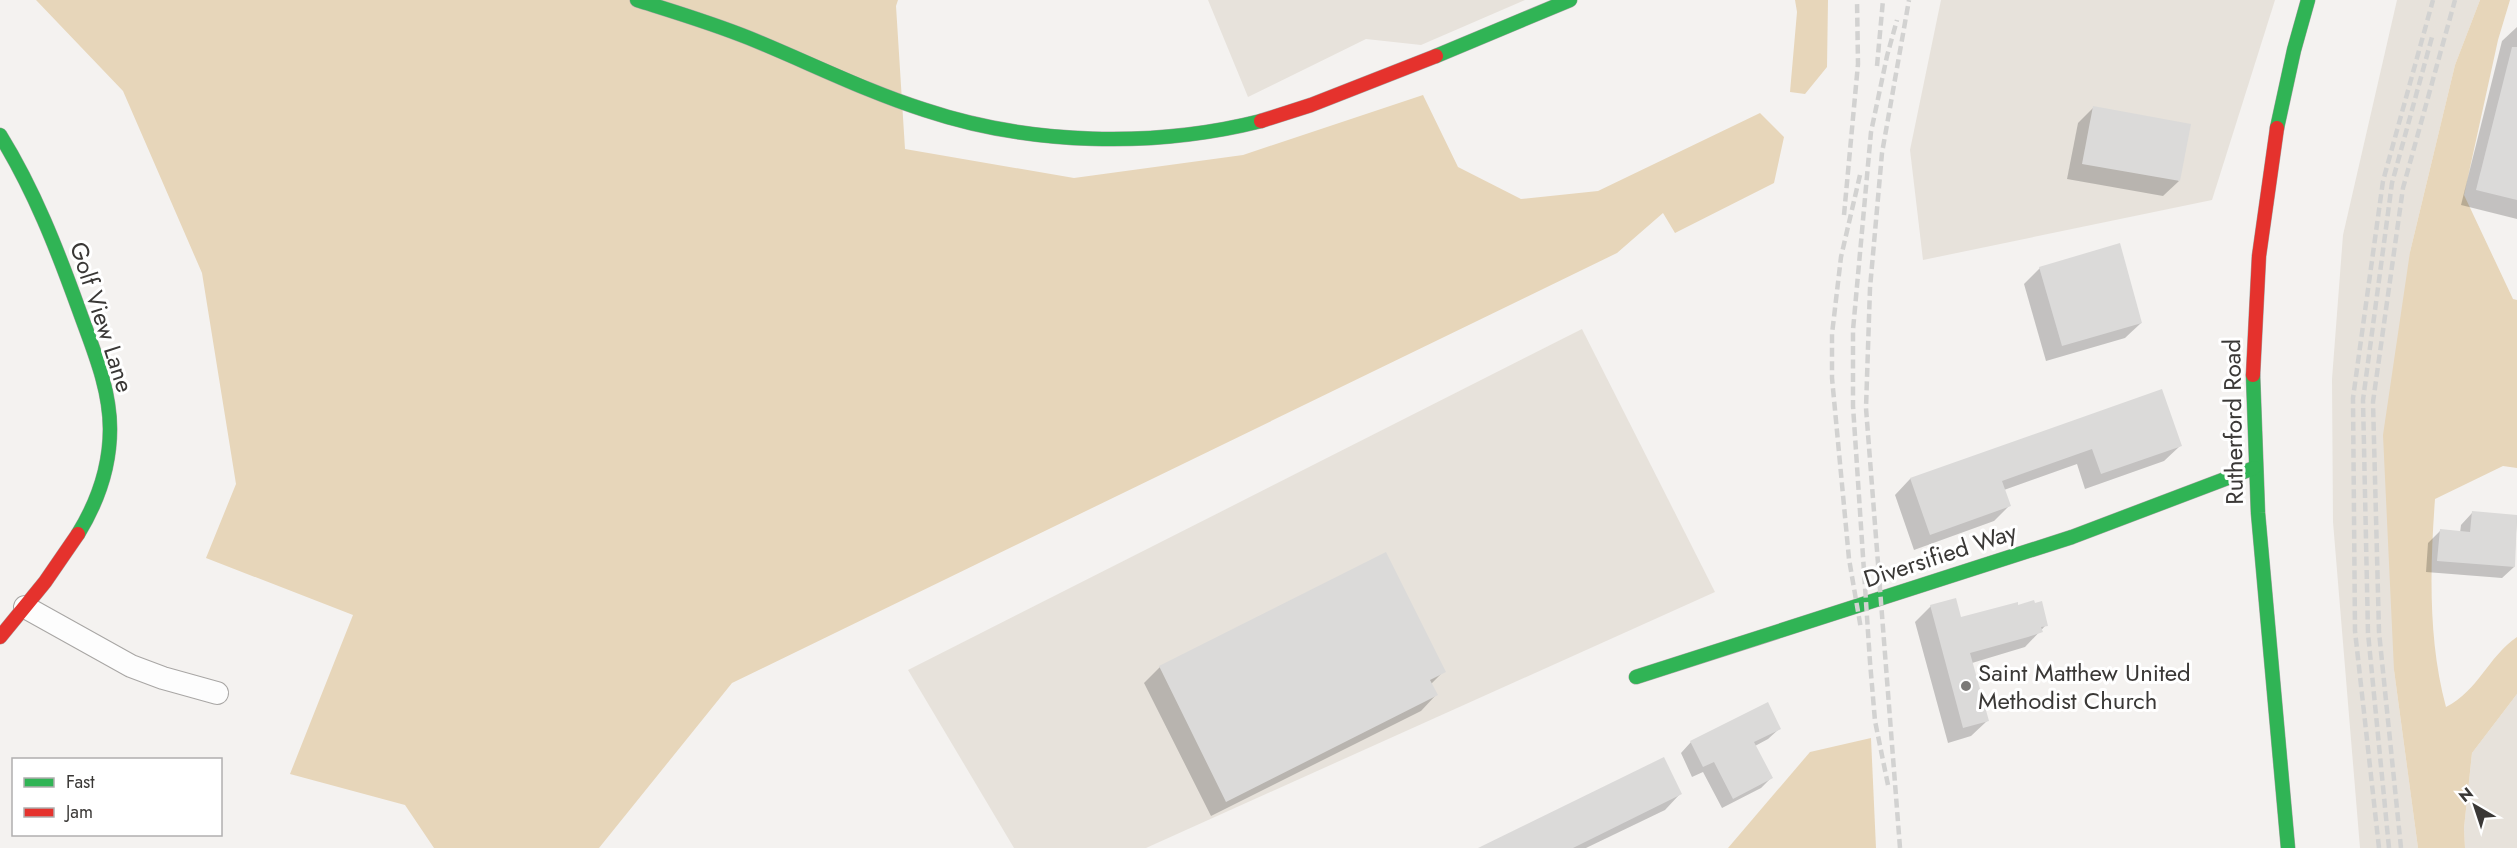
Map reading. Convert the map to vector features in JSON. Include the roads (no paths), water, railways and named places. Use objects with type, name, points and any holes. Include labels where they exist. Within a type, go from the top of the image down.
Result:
[{"type":"street","points":[[637,0],[729,31],[928,111],[982,125],[1043,134],[1119,137],[1177,135],[1226,128],[1289,113],[1391,74],[1569,0]]},
{"type":"street","name":"Rutherford Road","points":[[2288,848],[2254,468],[2254,318],[2271,160],[2286,83],[2308,0]]},
{"type":"street","name":"Golf View Lane","points":[[0,135],[31,186],[52,237],[97,360],[110,415],[105,473],[96,500],[70,550],[0,637]]},
{"type":"street","name":"Diversified Way","points":[[1636,677],[2072,537],[2254,468]]},
{"type":"street","points":[[25,607],[131,666],[163,678],[217,693]]},
{"type":"railway","points":[[1844,215],[1858,64],[1857,0]]},
{"type":"railway","points":[[1877,66],[1883,0]]},
{"type":"railway","points":[[1900,848],[1866,408],[1870,288],[1882,153],[1909,0]]},
{"type":"railway","points":[[2379,848],[2355,631],[2353,398],[2383,181],[2433,0]]},
{"type":"railway","points":[[2401,848],[2379,632],[2373,402],[2403,188],[2455,0]]},
{"type":"railway","points":[[1888,785],[1875,721],[1870,662],[1853,406],[1853,330],[1871,132],[1897,20]]},
{"type":"railway","points":[[2389,848],[2368,633],[2363,400],[2392,183],[2432,37]]},
{"type":"railway","points":[[1860,175],[1841,257],[1832,334],[1832,378],[1849,559],[1861,629]]},
{"type":"place","name":"Saint Matthew United Methodist Church","points":[[1966,686]]}]
